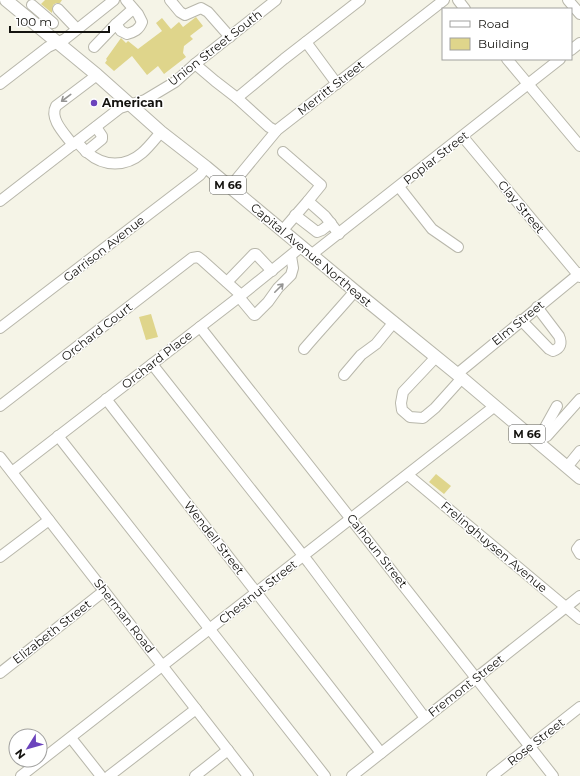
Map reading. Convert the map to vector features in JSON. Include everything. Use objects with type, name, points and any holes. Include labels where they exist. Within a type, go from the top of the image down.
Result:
[{"type":"main road","name":"Capital Avenue Northeast","points":[[6,0],[97,74],[161,132],[206,167],[354,291],[539,441],[580,477]]},
{"type":"street","points":[[0,84],[48,47],[65,39],[114,0]]},
{"type":"street","points":[[116,24],[121,31],[127,34],[134,32],[140,27],[142,22],[138,14],[126,0]]},
{"type":"street","points":[[170,0],[180,12],[185,15],[201,8],[204,9],[230,37]]},
{"type":"street","name":"Union Street South","points":[[0,202],[120,108],[145,100],[176,82],[195,64],[276,0]]},
{"type":"street","points":[[237,98],[360,0]]},
{"type":"street","name":"Merritt Street","points":[[230,187],[276,131],[444,0]]},
{"type":"street","points":[[458,0],[465,8]]},
{"type":"street","points":[[568,0],[580,14]]},
{"type":"street","points":[[24,15],[34,2],[53,23]]},
{"type":"street","points":[[94,47],[133,9]]},
{"type":"street","points":[[44,32],[53,23],[60,12],[77,29]]},
{"type":"street","points":[[306,42],[337,84]]},
{"type":"street","points":[[572,49],[580,43]]},
{"type":"street","points":[[508,60],[580,146]]},
{"type":"street","name":"Poplar Street","points":[[311,255],[463,137],[559,60]]},
{"type":"street","points":[[195,64],[237,98],[269,127],[276,131]]},
{"type":"street","points":[[97,74],[56,106],[54,110],[54,118],[75,143],[99,160],[118,164],[128,162],[141,154],[161,132]]},
{"type":"street","points":[[86,152],[102,139],[102,136],[96,127]]},
{"type":"street","name":"Clay Street","points":[[463,137],[579,275]]},
{"type":"street","points":[[282,231],[321,185],[283,152]]},
{"type":"street","name":"Garrison Avenue","points":[[0,328],[200,175],[206,167]]},
{"type":"street","points":[[399,186],[432,229],[458,248]]},
{"type":"street","points":[[308,201],[332,223],[339,234]]},
{"type":"street","points":[[295,215],[317,232],[332,223]]},
{"type":"street","name":"Orchard Place","points":[[12,472],[301,247]]},
{"type":"street","points":[[272,271],[256,254],[254,254],[227,282],[254,315],[268,302],[291,275],[293,268],[291,256]]},
{"type":"street","name":"Orchard Court","points":[[0,406],[192,258],[202,260],[227,282]]},
{"type":"street","name":"Elm Street","points":[[436,357],[403,392],[401,407],[410,417],[423,418],[435,408],[459,376],[521,320],[579,275]]},
{"type":"street","points":[[304,349],[354,291]]},
{"type":"street","points":[[521,320],[548,349],[553,351],[556,350],[560,346],[560,336],[537,308]]},
{"type":"street","points":[[344,375],[362,355],[376,344],[394,322]]},
{"type":"street","name":"Calhoun Street","points":[[200,327],[477,678],[552,776]]},
{"type":"street","points":[[152,364],[304,556],[425,718]]},
{"type":"street","name":"Wendell Street","points":[[106,399],[381,753]]},
{"type":"street","points":[[539,441],[547,436],[580,399]]},
{"type":"street","name":"Chestnut Street","points":[[21,776],[495,406]]},
{"type":"street","points":[[539,441],[557,406]]},
{"type":"street","points":[[58,436],[325,776]]},
{"type":"street","points":[[567,467],[580,451]]},
{"type":"street","name":"Sherman Road","points":[[0,456],[248,776]]},
{"type":"street","name":"Frelinghuysen Avenue","points":[[408,475],[580,619]]},
{"type":"street","points":[[0,557],[49,520]]},
{"type":"street","points":[[580,545],[577,549],[580,554]]},
{"type":"street","name":"Elizabeth Street","points":[[0,673],[104,591]]},
{"type":"street","name":"Fremont Street","points":[[352,776],[580,596]]},
{"type":"street","name":"Rose Street","points":[[492,776],[580,708]]},
{"type":"street","points":[[109,776],[196,709]]},
{"type":"street","points":[[71,738],[101,776]]},
{"type":"street","points":[[199,775],[228,750]]},
{"type":"building","points":[[45,0],[62,0],[60,3],[53,5],[52,13],[41,4]]},
{"type":"building","points":[[196,17],[203,26],[190,36],[193,39],[184,46],[183,53],[186,57],[164,74],[158,66],[147,75],[132,56],[114,71],[105,63],[107,60],[106,59],[121,38],[126,43],[128,41],[138,49],[162,31],[156,23],[162,18],[171,29],[179,22],[183,27]]},
{"type":"building","points":[[151,314],[158,337],[146,340],[139,317]]},
{"type":"building","points":[[436,474],[451,486],[444,494],[429,482]]},
{"type":"place","name":"American","points":[[94,103]]}]
